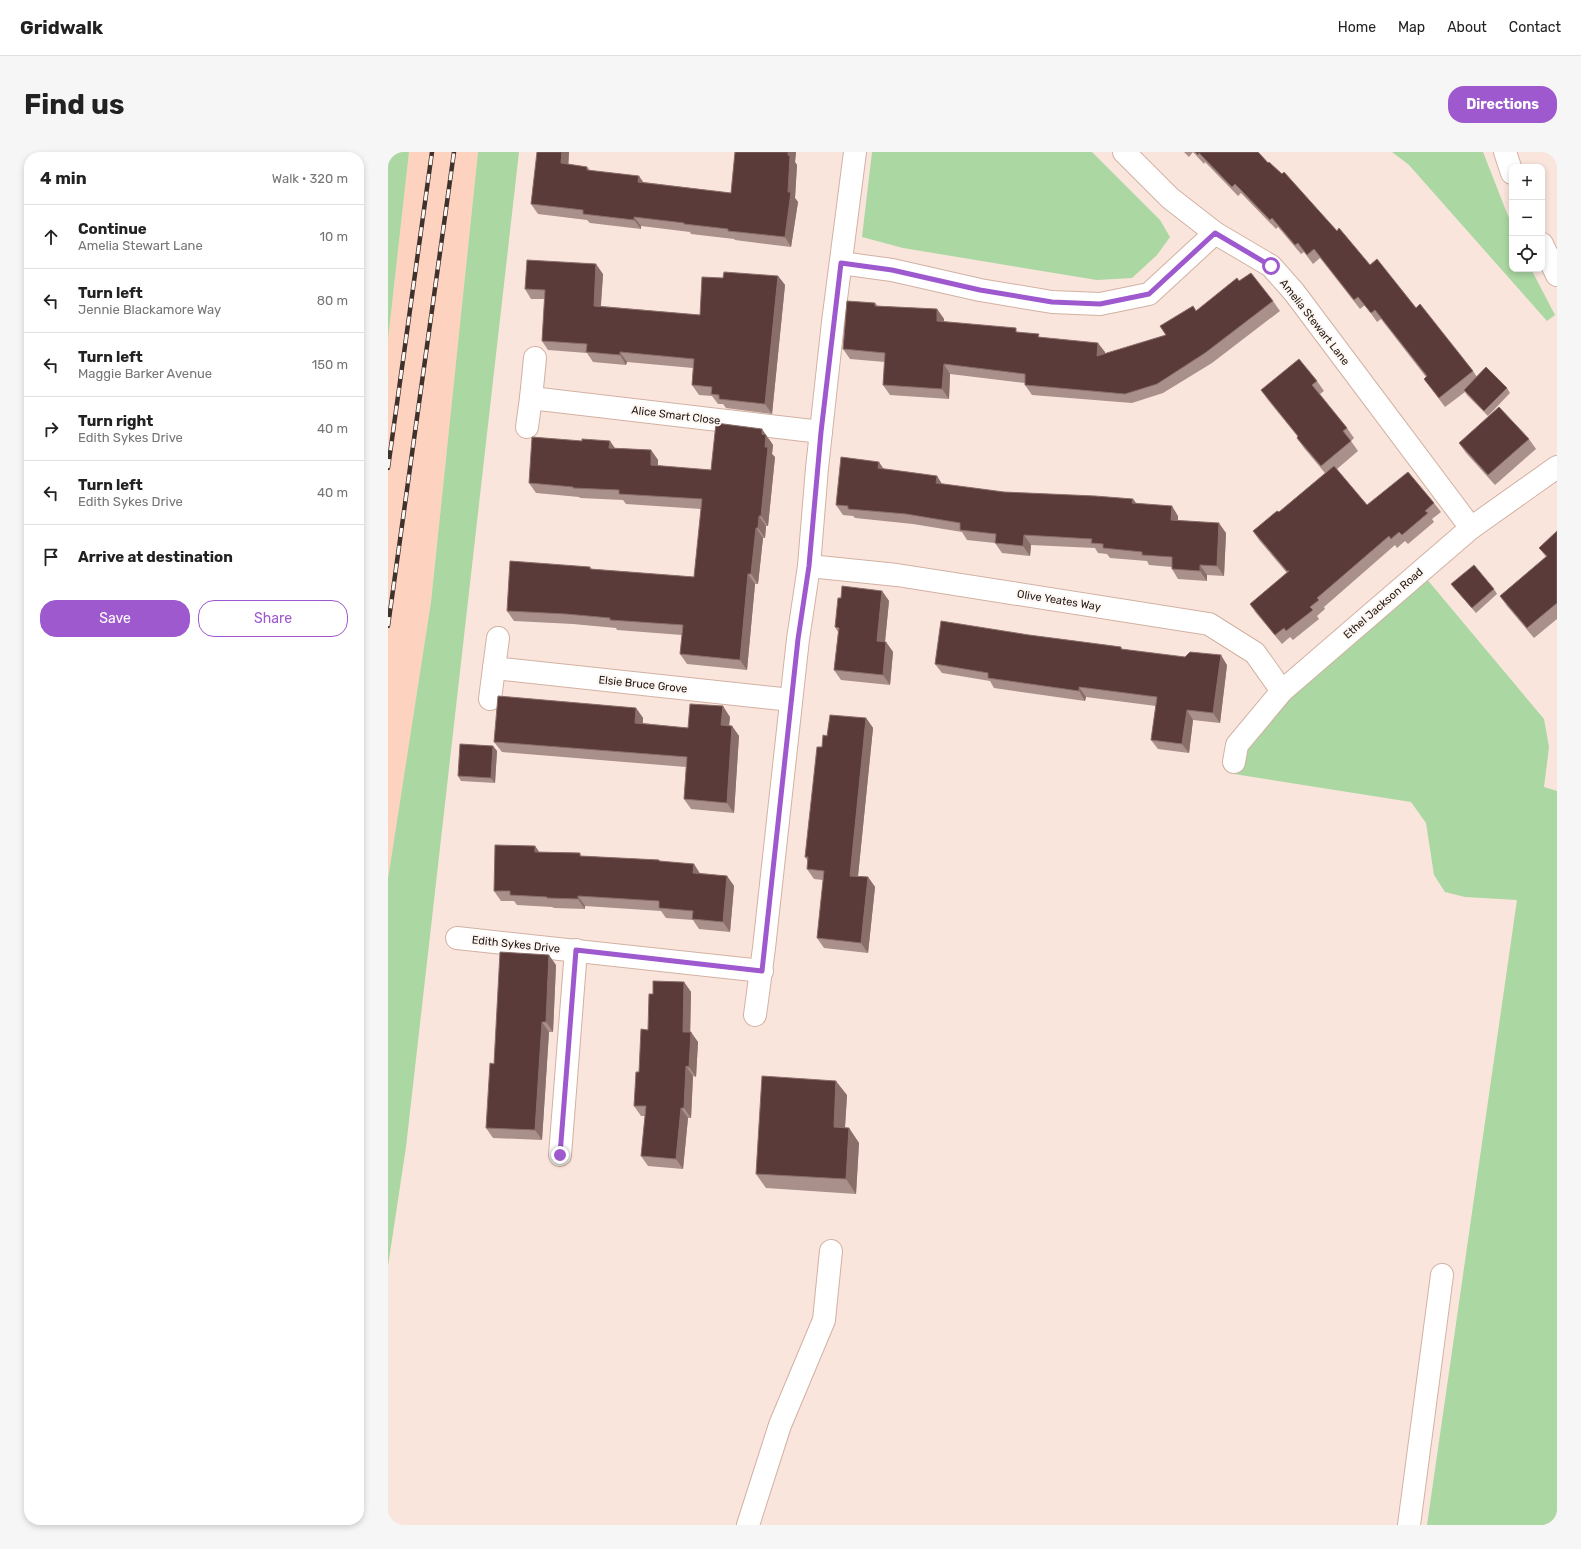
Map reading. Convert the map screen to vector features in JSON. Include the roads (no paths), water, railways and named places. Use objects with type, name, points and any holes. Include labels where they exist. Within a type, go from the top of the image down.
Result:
[{"type":"street","points":[[755,1015],[762,971],[798,639],[809,566],[821,432],[855,152]]},
{"type":"street","name":"Amelia Stewart Lane","points":[[1124,152],[1170,198],[1215,233],[1271,266],[1294,292],[1471,528]]},
{"type":"street","points":[[1505,152],[1509,164]]},
{"type":"street","points":[[841,263],[892,270],[980,290],[1052,302],[1100,304],[1149,294],[1215,233]]},
{"type":"street","points":[[1545,250],[1557,275]]},
{"type":"street","points":[[527,427],[535,358]]},
{"type":"street","name":"Alice Smart Close","points":[[531,398],[821,432]]},
{"type":"street","name":"Ethel Jackson Road","points":[[1234,762],[1237,745],[1282,691],[1471,528],[1557,467]]},
{"type":"street","name":"Olive Yeates Way","points":[[809,566],[897,575],[1209,624],[1255,653],[1282,691]]},
{"type":"street","points":[[490,699],[498,638]]},
{"type":"street","name":"Elsie Bruce Grove","points":[[494,668],[791,700]]},
{"type":"street","name":"Edith Sykes Drive","points":[[457,938],[762,971]]},
{"type":"street","name":"Edith Sykes Drive","points":[[560,1155],[576,950]]},
{"type":"street","points":[[748,1525],[780,1425],[824,1320],[831,1251]]},
{"type":"street","points":[[1409,1525],[1442,1274]]},
{"type":"railway","points":[[388,468],[432,152]]},
{"type":"railway","points":[[388,626],[454,152]]}]
